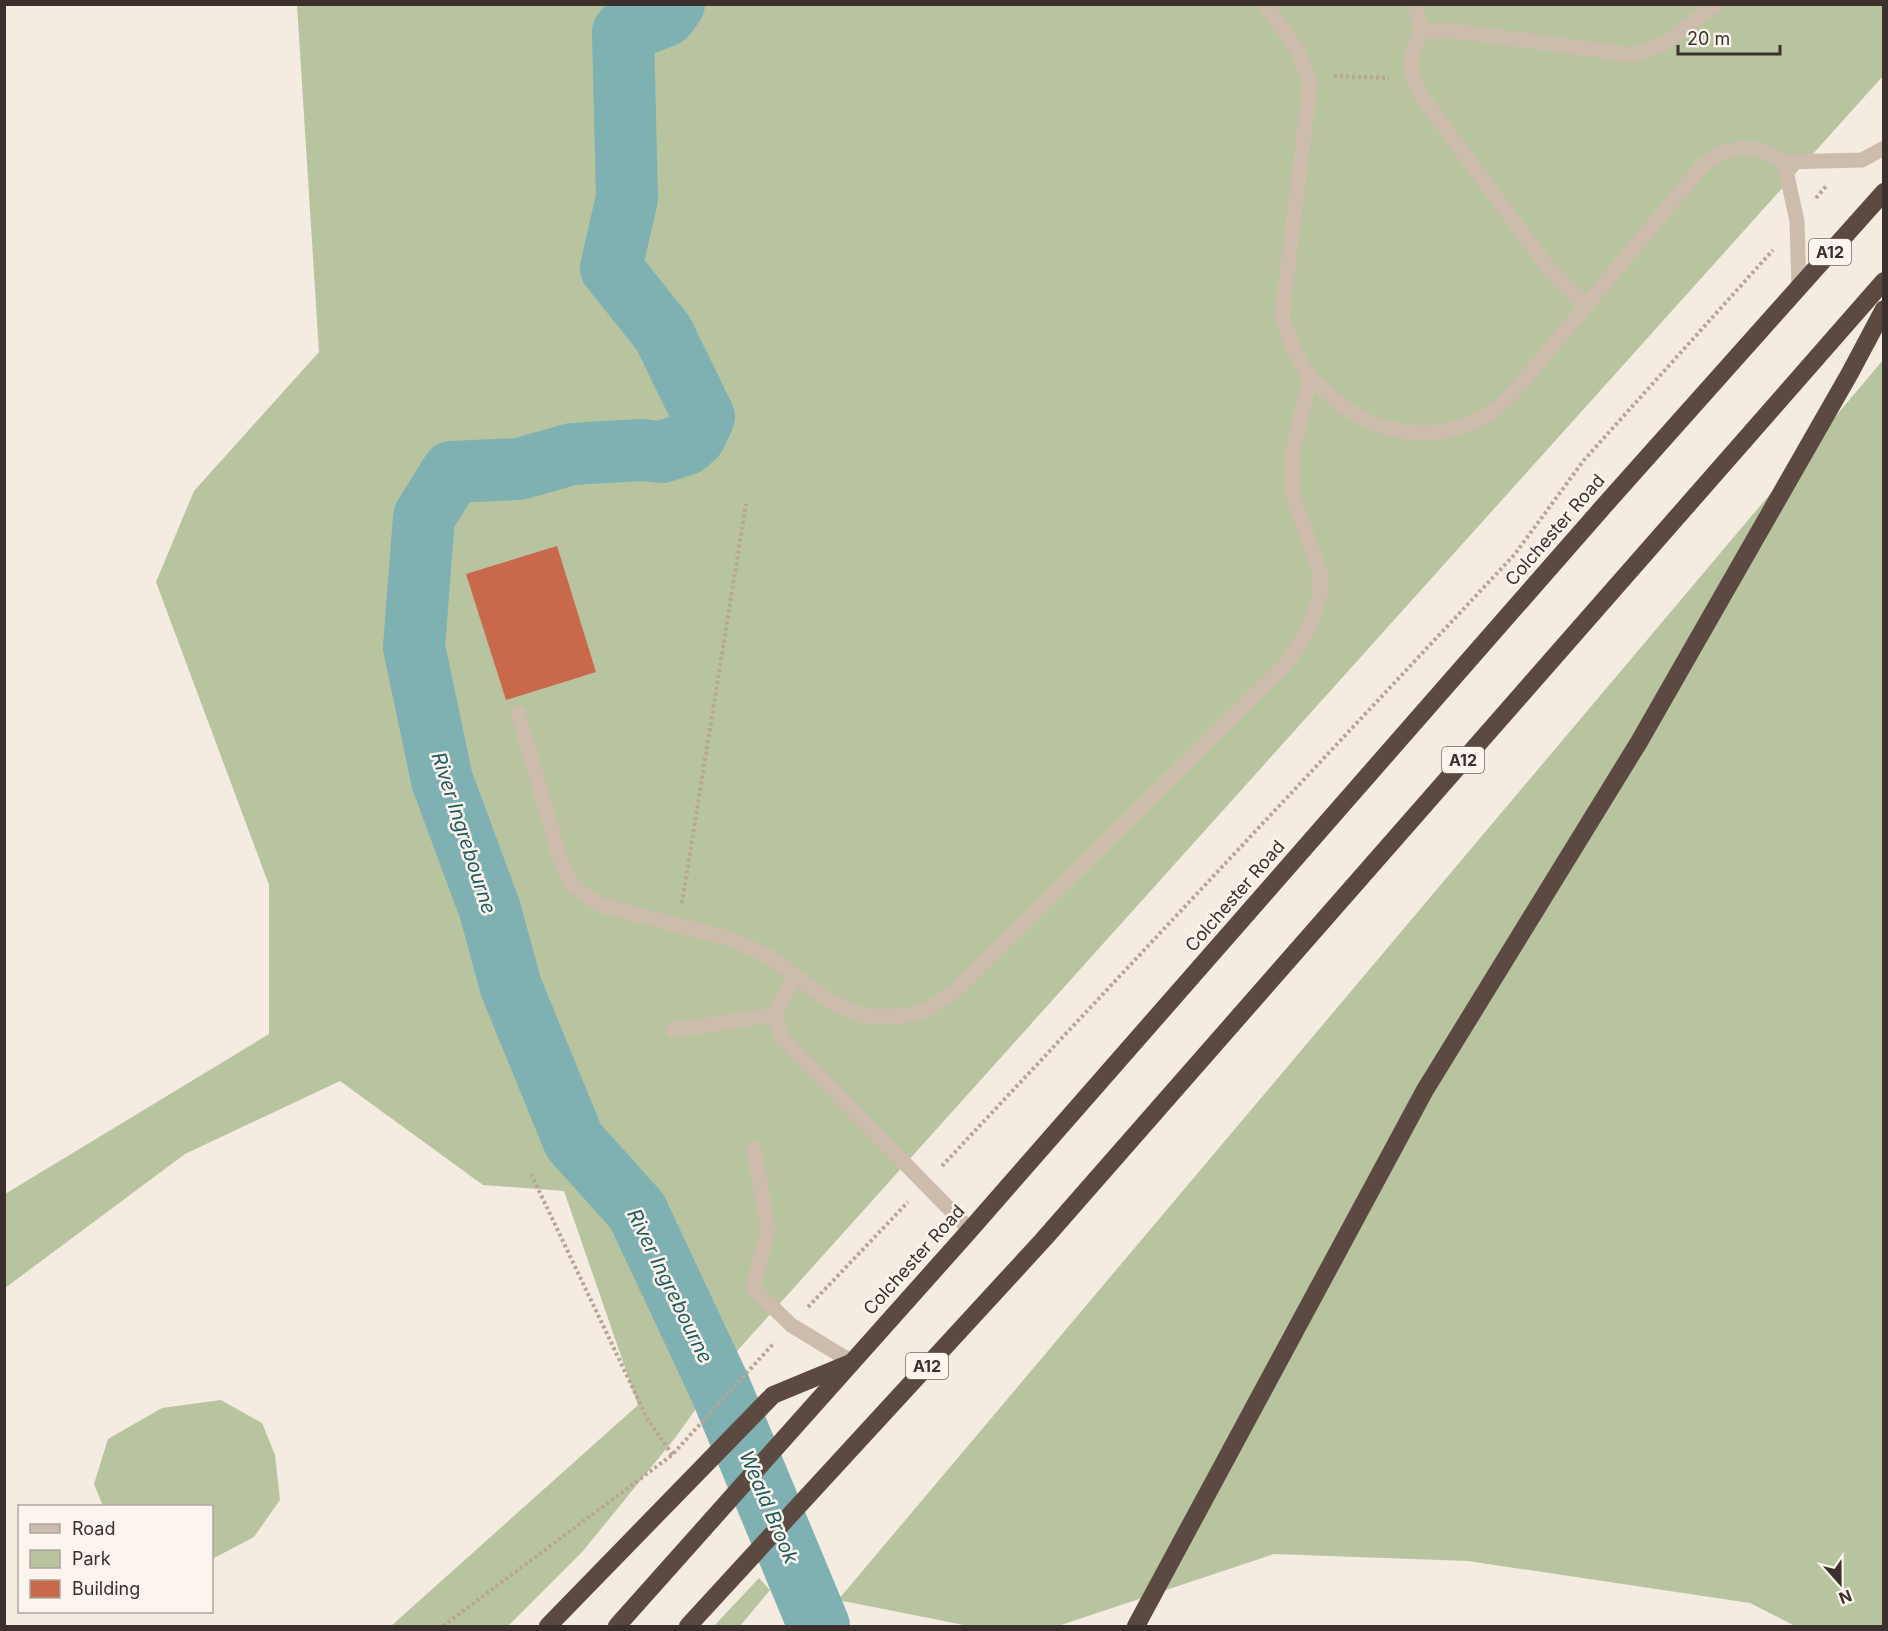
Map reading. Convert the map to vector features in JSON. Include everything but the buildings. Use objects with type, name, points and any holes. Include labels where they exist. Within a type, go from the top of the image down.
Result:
[{"type":"highway","name":"Colchester Road","points":[[617,1626],[789,1435],[1595,516],[1884,192]]},
{"type":"highway","name":"A12","points":[[688,1626],[1043,1240],[1884,281]]},
{"type":"highway","points":[[1136,1626],[1425,1090],[1639,742],[1850,373],[1884,309]]},
{"type":"highway","name":"A12","points":[[549,1626],[773,1395],[852,1362]]},
{"type":"lane","points":[[1265,4],[1298,51],[1310,83],[1282,316],[1294,350],[1310,378],[1353,413],[1384,427],[1421,434],[1456,430],[1497,408],[1520,385],[1702,166],[1718,154],[1741,148],[1761,150],[1784,162],[1862,160],[1884,148]]},
{"type":"lane","points":[[1415,4],[1421,31],[1411,56],[1414,80],[1420,94],[1549,269],[1586,306]]},
{"type":"lane","points":[[1421,31],[1455,31],[1633,55],[1665,43],[1716,4]]},
{"type":"lane","points":[[1784,162],[1797,221],[1799,288]]},
{"type":"lane","points":[[518,713],[562,865],[572,885],[600,905],[731,939],[770,957],[831,1002],[864,1016],[896,1017],[924,1011],[954,992],[1287,663],[1310,626],[1320,594],[1320,573],[1292,493],[1292,454],[1310,378]]},
{"type":"lane","points":[[795,977],[774,1015],[783,1039],[970,1230]]},
{"type":"lane","points":[[673,1030],[774,1015]]},
{"type":"lane","points":[[754,1149],[768,1230],[753,1288],[791,1325],[852,1362]]},
{"type":"path","points":[[1310,83],[1338,75],[1414,80]]},
{"type":"path","points":[[443,1626],[672,1455],[759,1359],[1515,554],[1584,460],[1771,253]]},
{"type":"path","points":[[679,925],[746,504]]},
{"type":"path","points":[[531,1174],[648,1420],[672,1455],[698,1474]]},
{"type":"green space","points":[[297,5],[1883,5],[1883,76],[738,1350],[675,1438],[583,1551],[508,1626],[391,1626],[638,1405],[564,1191],[483,1185],[340,1081],[185,1154],[5,1288],[5,1194],[269,1034],[269,885],[156,582],[194,491],[319,352]]},
{"type":"green space","points":[[1883,360],[1883,1626],[1795,1626],[1750,1603],[1468,1561],[1274,1554],[1058,1626],[969,1626],[838,1600]]},
{"type":"green space","points":[[221,1400],[262,1423],[275,1455],[280,1500],[254,1537],[213,1558],[213,1505],[103,1505],[94,1484],[108,1439],[162,1408]]},
{"type":"green space","points":[[759,1578],[770,1590],[740,1626],[714,1626]]},
{"type":"waterway","name":"River Ingrebourne","points":[[674,4],[665,16],[623,32],[627,198],[611,268],[663,333],[704,417],[695,436],[686,444],[662,452],[642,450],[572,454],[519,469],[452,472],[424,517],[414,647],[442,780],[490,910],[511,987],[574,1141],[637,1211],[720,1388],[819,1626]]},
{"type":"water label","name":"Weald Brook","points":[[769,1507]]}]
